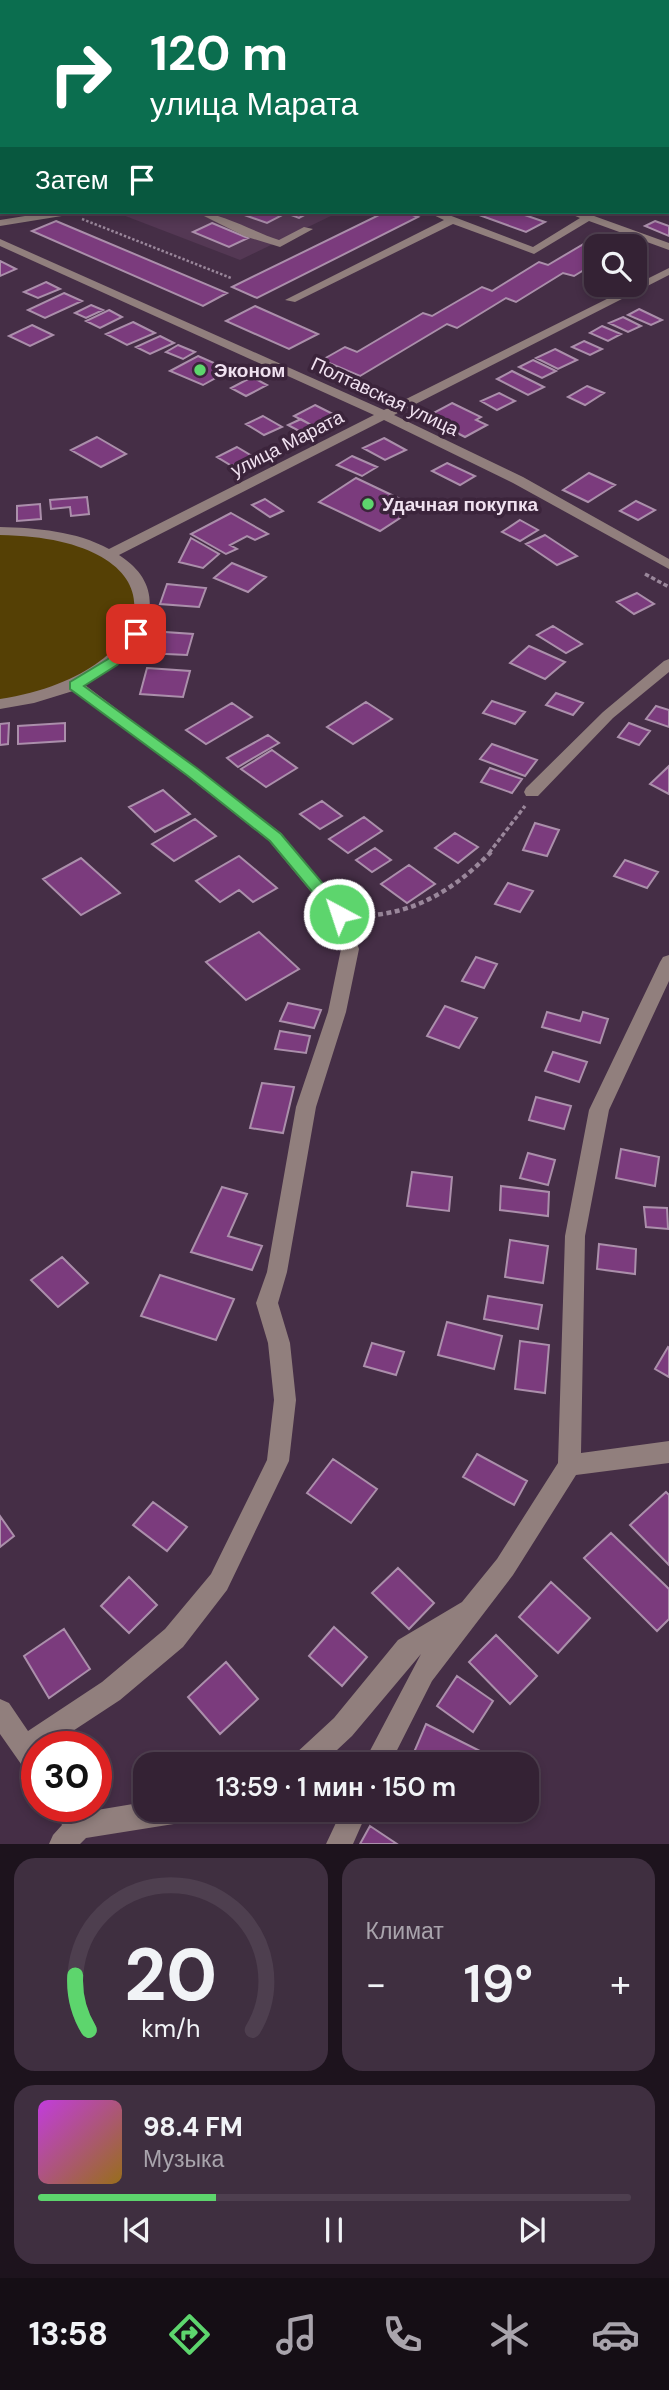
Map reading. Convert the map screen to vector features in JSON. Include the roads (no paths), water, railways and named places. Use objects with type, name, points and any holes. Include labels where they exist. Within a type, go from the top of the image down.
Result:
[{"type":"street","points":[[0,223],[55,214]]},
{"type":"street","points":[[205,214],[248,234],[281,244],[309,229]]},
{"type":"street","points":[[437,214],[534,251],[588,217]]},
{"type":"street","points":[[580,214],[669,247]]},
{"type":"street","points":[[291,300],[453,220]]},
{"type":"street","name":"Полтавская улица","points":[[0,242],[384,415],[518,480],[669,565]]},
{"type":"street","name":"улица Марата","points":[[110,554],[669,271]]},
{"type":"street","points":[[0,531],[30,530],[74,538],[110,554],[134,577],[143,604],[136,634],[113,662],[75,685],[32,700],[0,704]]},
{"type":"street","points":[[533,792],[608,715],[669,664]]},
{"type":"street","points":[[62,1731],[174,1638],[219,1583],[278,1461],[285,1401],[279,1343],[267,1303],[278,1272],[306,1107],[337,1012],[350,949],[339,914],[275,838],[193,772],[75,685]]},
{"type":"street","points":[[382,1752],[422,1672],[505,1567],[569,1465],[575,1236],[598,1110],[669,962]]},
{"type":"street","points":[[569,1465],[669,1451]]},
{"type":"street","points":[[316,1752],[343,1727],[407,1649],[474,1606]]},
{"type":"street","points":[[0,1712],[21,1742]]},
{"type":"street","points":[[69,1825],[133,1816]]},
{"type":"street","points":[[339,1844],[349,1822]]},
{"type":"place","name":"Эконом","points":[[200,370]]},
{"type":"place","name":"Удачная покупка","points":[[368,504]]}]
